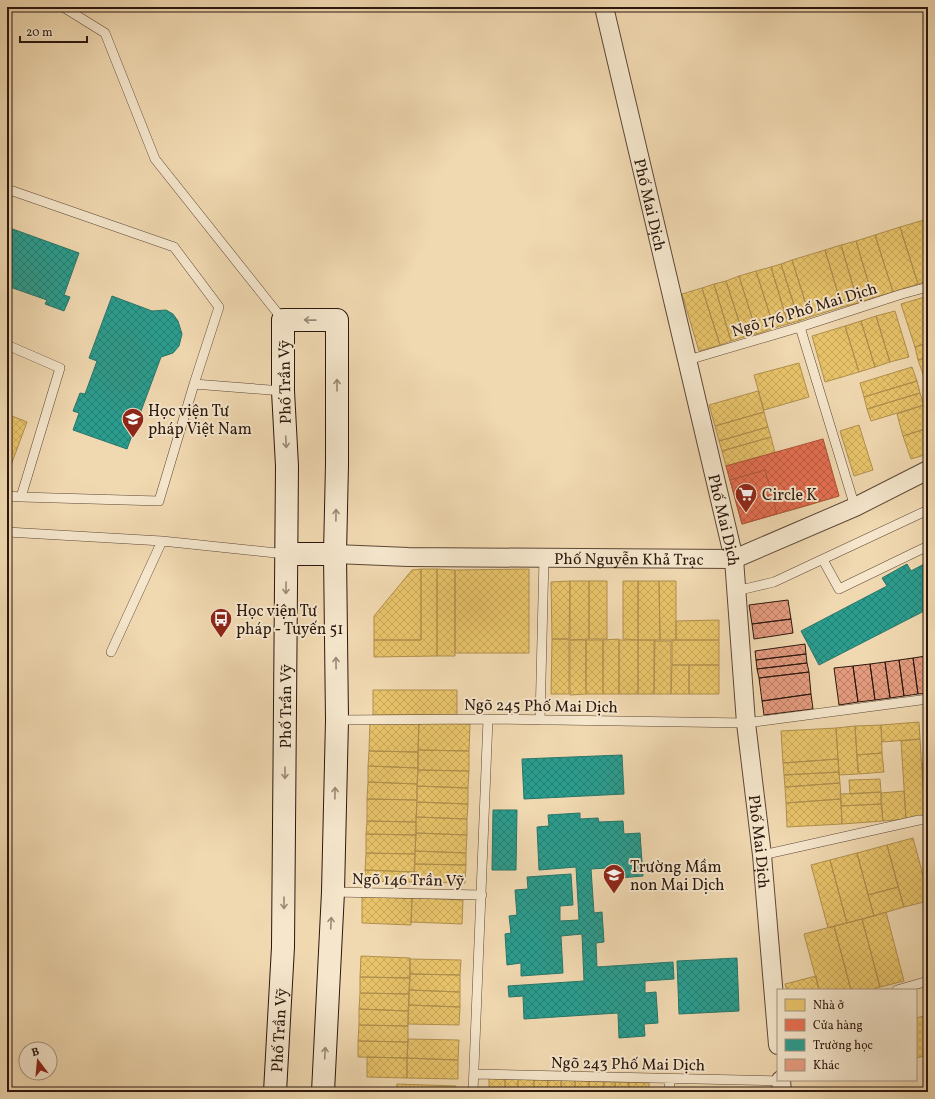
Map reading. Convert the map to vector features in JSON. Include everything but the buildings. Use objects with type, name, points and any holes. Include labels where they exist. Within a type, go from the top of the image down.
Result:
[{"type":"main road","points":[[283,320],[338,320],[337,464],[334,554],[337,720],[333,892],[323,1092]]},
{"type":"main road","name":"Phố Trần Vỹ","points":[[276,1092],[283,947],[287,466],[283,391],[283,320]]},
{"type":"main road","points":[[286,554],[334,554]]},
{"type":"street","name":"Phố Mai Dịch","points":[[604,7],[734,559],[746,723],[762,855],[777,1024]]},
{"type":"street","name":"Phố Nguyễn Khả Trạc","points":[[334,554],[408,557],[734,559],[855,507],[928,470]]},
{"type":"lane","points":[[63,7],[105,33],[155,158],[283,320]]},
{"type":"lane","points":[[7,189],[174,247],[219,307],[159,501],[7,496]]},
{"type":"lane","name":"Ngõ 176 Phố Mai Dịch","points":[[688,360],[928,287]]},
{"type":"lane","points":[[800,327],[855,507]]},
{"type":"lane","points":[[7,345],[60,368],[21,497]]},
{"type":"lane","points":[[194,384],[283,391]]},
{"type":"lane","points":[[736,591],[774,582],[928,510]]},
{"type":"lane","points":[[7,532],[162,541],[286,554]]},
{"type":"lane","points":[[112,652],[162,541]]},
{"type":"lane","points":[[823,560],[839,589],[928,546]]},
{"type":"lane","points":[[540,720],[544,557]]},
{"type":"lane","name":"Ngõ 245 Phố Mai Dịch","points":[[337,720],[488,719],[746,723],[928,699]]},
{"type":"lane","points":[[473,1092],[488,719]]},
{"type":"lane","points":[[762,855],[924,820]]},
{"type":"lane","name":"Ngõ 146 Trần Vỹ","points":[[333,892],[482,895]]},
{"type":"lane","points":[[900,989],[928,981]]},
{"type":"lane","name":"Ngõ 243 Phố Mai Dịch","points":[[474,1074],[670,1079],[781,1084]]},
{"type":"lane","points":[[669,1092],[670,1079]]},
{"type":"place","name":"Học viện Tư pháp Việt Nam","points":[[133,438]]},
{"type":"place","name":"Circle K","points":[[746,514]]},
{"type":"place","name":"Học viện Tư pháp - Tuyến 51","points":[[221,638]]},
{"type":"place","name":"Trường Mầm non Mai Dịch","points":[[614,894]]}]
